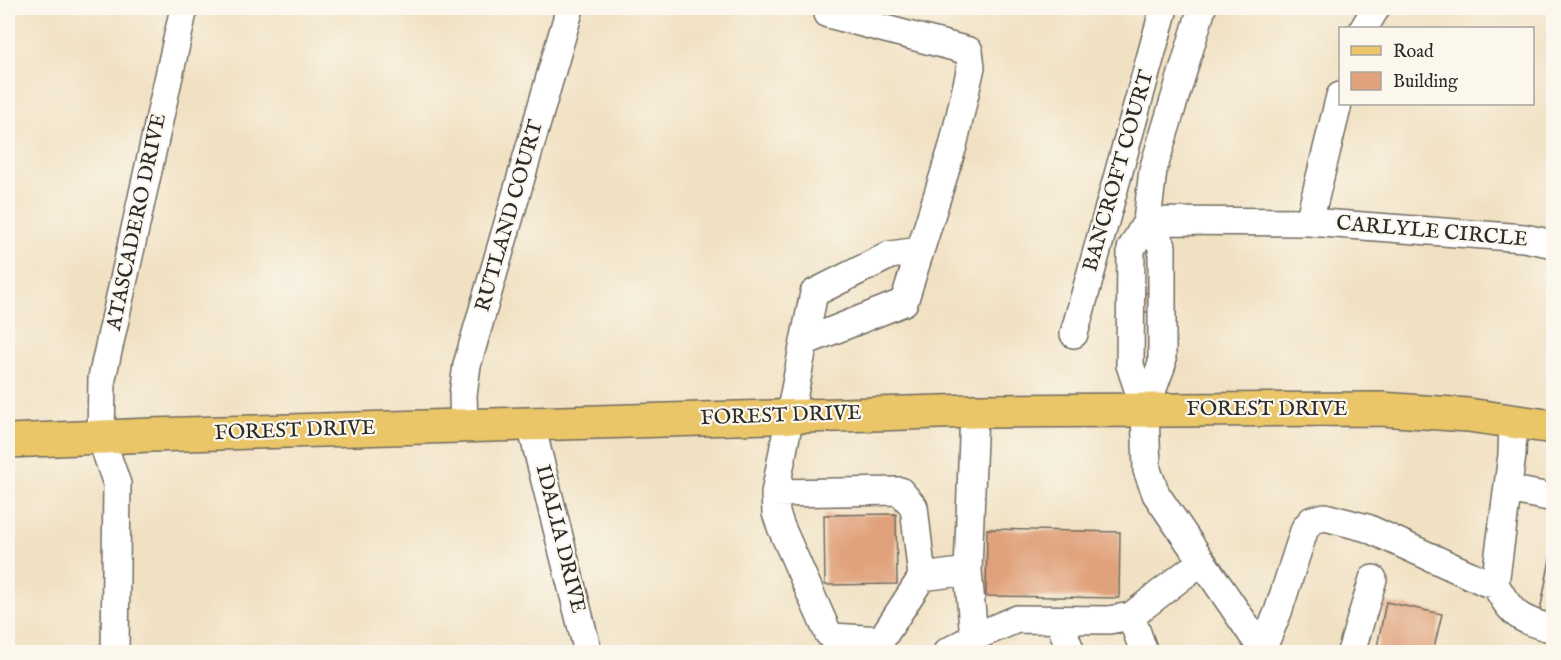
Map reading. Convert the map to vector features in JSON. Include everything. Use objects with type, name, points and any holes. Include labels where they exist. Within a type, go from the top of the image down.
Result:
[{"type":"main road","name":"FOREST DRIVE","points":[[8,441],[975,411],[1380,409],[1468,415],[1554,427]]},
{"type":"street","name":"ATASCADERO DRIVE","points":[[101,438],[102,378],[184,8]]},
{"type":"street","name":"RUTLAND COURT","points":[[464,427],[463,395],[467,365],[570,8]]},
{"type":"street","name":"BANCROFT COURT","points":[[1074,334],[1164,8]]},
{"type":"street","points":[[1202,8],[1154,170],[1147,221],[1162,246],[1162,364],[1145,410],[1147,470],[1156,494],[1263,651]]},
{"type":"street","points":[[1365,27],[1376,8]]},
{"type":"street","points":[[804,342],[904,302],[953,146],[971,67],[969,51],[828,14]]},
{"type":"street","name":"CARLYLE CIRCLE","points":[[1309,222],[1339,104]]},
{"type":"street","name":"CARLYLE CIRCLE","points":[[1147,221],[1309,222],[1524,238],[1554,244]]},
{"type":"street","points":[[775,493],[900,491],[914,507],[922,577],[881,640],[831,636],[828,633],[781,527],[776,513],[775,493],[814,293],[890,255],[920,251]]},
{"type":"street","points":[[974,637],[968,571],[975,411]]},
{"type":"street","points":[[1514,421],[1508,489],[1495,584],[1508,608],[1528,622],[1554,630]]},
{"type":"street","name":"IDALIA DRIVE","points":[[531,425],[588,652]]},
{"type":"street","points":[[101,438],[117,484],[115,652]]},
{"type":"street","points":[[1508,489],[1554,498]]},
{"type":"street","points":[[1263,651],[1305,528],[1312,520],[1325,517],[1367,528],[1485,582],[1495,584]]},
{"type":"street","points":[[947,652],[974,637],[1017,619],[1109,620],[1131,616],[1202,561]]},
{"type":"street","points":[[922,577],[968,571]]},
{"type":"street","points":[[1351,652],[1373,579]]},
{"type":"street","points":[[1131,616],[1144,652]]},
{"type":"street","points":[[1059,620],[1071,652]]},
{"type":"building","points":[[1140,293],[1155,293],[1154,312],[1139,312]]},
{"type":"building","points":[[896,514],[897,584],[825,585],[824,515]]},
{"type":"building","points":[[987,529],[1120,532],[1119,598],[986,596]]},
{"type":"building","points":[[1552,549],[1554,549],[1554,619],[1539,616]]},
{"type":"building","points":[[1386,602],[1442,614],[1433,652],[1376,652]]}]
